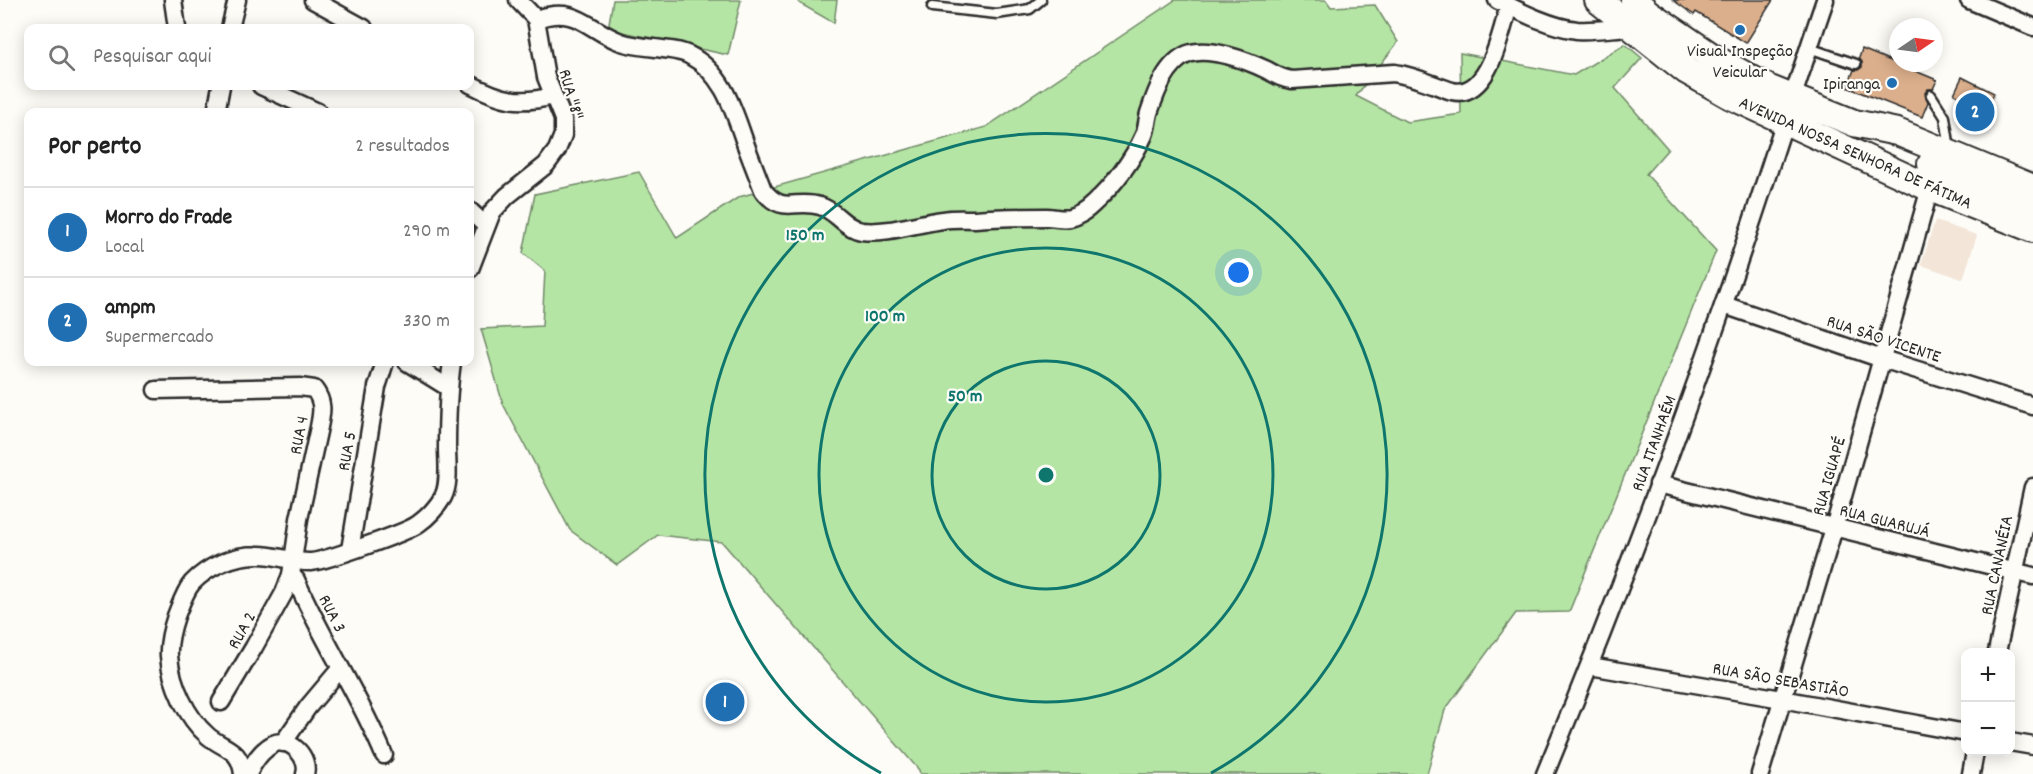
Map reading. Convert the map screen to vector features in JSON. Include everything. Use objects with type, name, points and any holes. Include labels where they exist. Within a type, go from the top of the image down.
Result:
[{"type":"main road","name":"AVENIDA NOSSA SENHORA DE FÁTIMA","points":[[1598,0],[1687,71],[1762,112],[1787,109],[1897,132],[2033,188]]},
{"type":"main road","name":"AVENIDA NOSSA SENHORA DE FÁTIMA","points":[[1634,0],[1648,13],[1714,58],[1770,89],[1787,109],[1930,188],[2033,230]]},
{"type":"main road","points":[[1854,123],[1924,161],[2033,207]]},
{"type":"street","points":[[173,0],[176,24]]},
{"type":"street","points":[[231,24],[237,0]]},
{"type":"street","points":[[313,0],[357,24]]},
{"type":"street","points":[[518,0],[536,19],[560,13],[581,20],[621,42],[688,55],[711,73],[722,87],[737,117],[763,190],[770,198],[780,204],[820,206],[831,210],[842,222],[854,229],[865,231],[887,230],[952,219],[1007,216],[1062,219],[1081,213],[1093,204],[1133,156],[1145,133],[1148,114],[1162,78],[1188,54],[1211,52],[1292,80],[1394,73],[1408,75],[1452,91],[1464,92],[1473,88],[1488,71],[1503,3],[1542,20],[1576,30],[1629,27]]},
{"type":"street","name":"RUA ITANHAÉM","points":[[1545,774],[1590,666],[1724,305],[1787,109],[1825,0]]},
{"type":"street","points":[[1969,0],[2033,27]]},
{"type":"street","name":"RUA \"8\"","points":[[474,250],[492,212],[507,196],[546,165],[557,150],[563,135],[562,119],[546,77],[536,19]]},
{"type":"street","points":[[474,86],[504,99],[517,101],[554,96]]},
{"type":"street","points":[[217,108],[220,90]]},
{"type":"street","points":[[270,90],[309,108]]},
{"type":"street","name":"RUA IGUAPÉ","points":[[1760,774],[1834,528],[1930,188]]},
{"type":"street","points":[[474,215],[485,225]]},
{"type":"street","name":"RUA SÃO VICENTE","points":[[1724,305],[1882,359],[2033,406]]},
{"type":"street","name":"RUA 5","points":[[350,550],[376,387],[382,366]]},
{"type":"street","points":[[413,366],[449,388]]},
{"type":"street","points":[[243,774],[242,765],[235,752],[208,736],[194,720],[183,702],[174,679],[169,655],[171,630],[191,584],[208,570],[232,558],[256,555],[292,567],[350,550],[417,525],[444,495],[447,479],[452,366]]},
{"type":"street","name":"RUA 4","points":[[156,390],[300,387],[314,389],[319,395],[322,408],[292,567]]},
{"type":"street","name":"RUA GUARUJÁ","points":[[1658,484],[2033,576]]},
{"type":"street","name":"RUA CANANÉIA","points":[[1997,648],[2033,487]]},
{"type":"street","name":"RUA 3","points":[[292,567],[296,580],[340,669],[371,723],[384,755]]},
{"type":"street","name":"RUA 2","points":[[221,702],[284,593],[292,567]]},
{"type":"street","name":"RUA SÃO SEBASTIÃO","points":[[1590,666],[1961,732]]},
{"type":"street","points":[[283,743],[322,689],[340,669]]},
{"type":"street","points":[[248,774],[267,748],[275,743],[283,743],[297,749],[305,760],[307,771],[305,774]]},
{"type":"street","points":[[2015,743],[2033,746]]},
{"type":"street","points":[[1971,774],[1974,756]]},
{"type":"lane","points":[[932,6],[997,14],[1030,9],[1041,0]]},
{"type":"lane","points":[[1809,48],[1856,64]]},
{"type":"lane","points":[[1931,95],[1945,117],[1951,155]]},
{"type":"shaded area","points":[[1935,221],[1977,235],[1963,279],[1921,265]]},
{"type":"green space","points":[[613,0],[741,0],[728,55],[608,29]]},
{"type":"green space","points":[[797,0],[837,0],[834,23],[799,3]]},
{"type":"green space","points":[[1175,0],[1326,0],[1331,7],[1375,5],[1398,42],[1356,96],[1407,122],[1461,114],[1460,53],[1574,75],[1625,44],[1642,58],[1615,88],[1668,149],[1646,174],[1716,251],[1569,612],[1516,613],[1445,710],[1427,774],[920,774],[919,770],[722,542],[658,535],[617,565],[570,530],[503,404],[481,329],[542,326],[545,271],[523,253],[535,194],[639,172],[677,238],[739,197],[986,127]]},
{"type":"building","name":"Visual Inspeção Veicular","points":[[1673,0],[1773,0],[1746,43],[1696,12],[1694,15]]},
{"type":"building","name":"Ipiranga","points":[[1862,49],[1889,60],[1889,72],[1918,72],[1937,80],[1933,89],[1928,89],[1925,93],[1928,102],[1922,117],[1847,87],[1854,70],[1862,67],[1859,58]]},
{"type":"building","points":[[1962,77],[1994,93],[1981,126],[1964,122],[1971,103],[1954,94]]},
{"type":"place","name":"Visual Inspeção Veicular","points":[[1740,30]]},
{"type":"place","name":"Ipiranga","points":[[1892,83]]},
{"type":"place","name":"ampm","points":[[1975,112]]},
{"type":"place","name":"Morro do Frade","points":[[725,702]]}]
